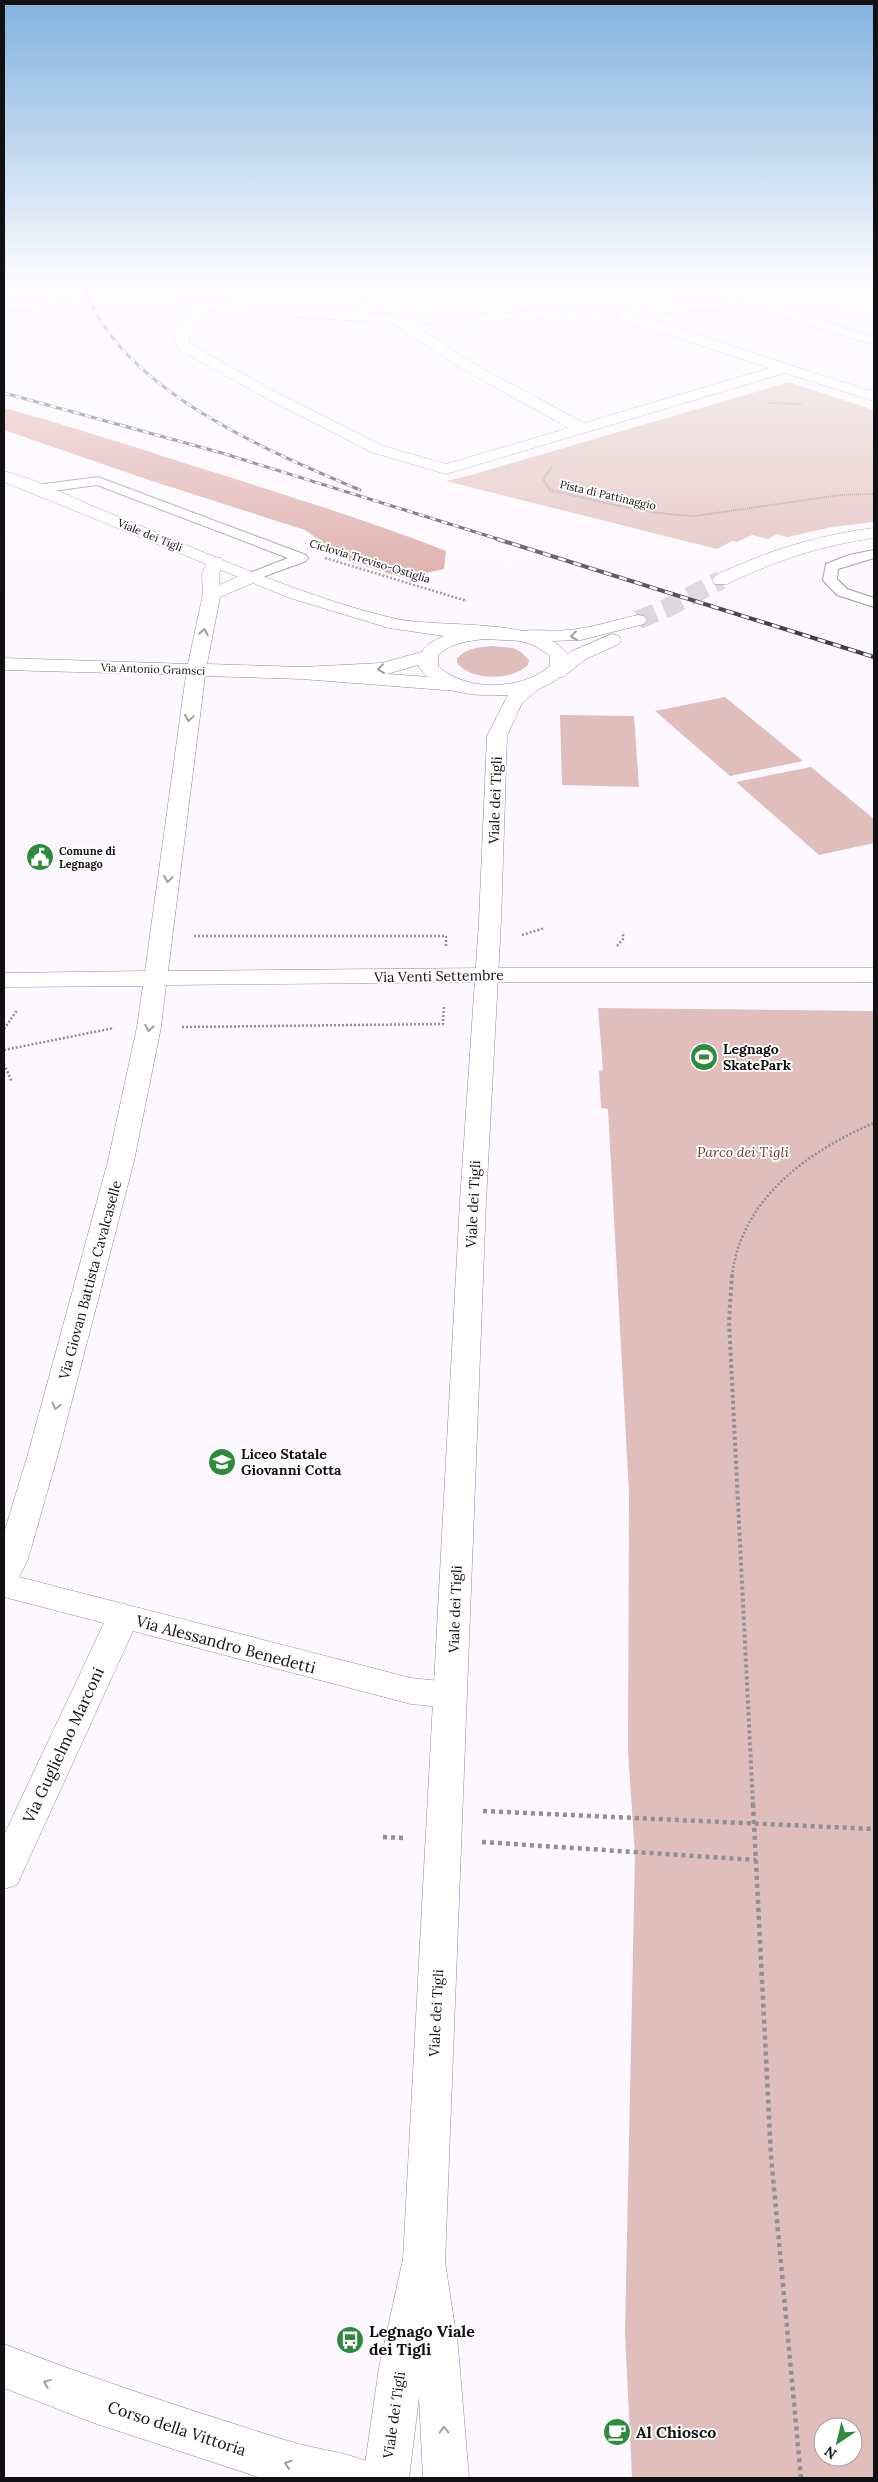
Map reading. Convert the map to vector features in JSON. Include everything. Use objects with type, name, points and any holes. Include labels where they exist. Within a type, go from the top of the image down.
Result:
[{"type":"street","points":[[288,404],[377,450],[446,469],[667,404]]},
{"type":"street","points":[[537,404],[583,429]]},
{"type":"street","name":"Viale dei Tigli","points":[[4,476],[296,594],[389,623],[423,629],[523,636],[545,644],[554,650],[561,661],[556,673],[532,685],[514,700],[497,736],[473,1201],[424,2259],[409,2315],[393,2414],[386,2478]]},
{"type":"street","points":[[721,580],[794,548],[842,536],[874,533]]},
{"type":"street","name":"Via Giovan Battista Cavalcaselle","points":[[4,1575],[12,1559],[43,1454],[121,1161],[149,1027],[196,670],[212,594],[209,586],[211,570],[215,562]]},
{"type":"street","points":[[212,594],[252,577]]},
{"type":"street","name":"Viale dei Tigli","points":[[296,594],[333,613],[399,637],[428,655]]},
{"type":"street","points":[[523,636],[555,638],[591,634],[642,622],[584,652],[556,673]]},
{"type":"street","name":"Viale dei Tigli","points":[[484,634],[454,638],[436,647],[428,655],[428,666],[432,672],[461,686],[486,710],[497,736]]},
{"type":"street","name":"Via Antonio Gramsci","points":[[4,664],[302,672],[383,669],[428,655]]},
{"type":"street","name":"Via Antonio Gramsci","points":[[302,672],[461,686]]},
{"type":"street","name":"Viale dei Tigli","points":[[461,686],[494,690],[532,685]]},
{"type":"street","name":"Via Venti Settembre","points":[[4,980],[486,975],[874,975]]},
{"type":"street","name":"Via Alessandro Benedetti","points":[[4,1585],[411,1691],[450,1695]]},
{"type":"street","name":"Via Guglielmo Marconi","points":[[4,1874],[123,1617]]},
{"type":"street","points":[[424,2259],[435,2323],[444,2415],[446,2478]]},
{"type":"street","name":"Corso della Vittoria","points":[[4,2366],[91,2400],[302,2469],[353,2478]]},
{"type":"lane","points":[[36,489],[98,481],[301,558],[252,577]]},
{"type":"lane","points":[[874,554],[854,558],[832,567],[830,580],[842,592],[874,603]]},
{"type":"path","points":[[802,404],[810,404]]},
{"type":"path","name":"Pista di Pattinaggio","points":[[558,465],[549,468],[543,479],[550,490],[647,513],[672,516],[695,516],[840,495],[874,494]]},
{"type":"path","name":"Ciclovia Treviso-Ostiglia","points":[[319,555],[475,603]]},
{"type":"path","points":[[521,935],[545,928]]},
{"type":"path","points":[[160,936],[446,936]]},
{"type":"path","points":[[177,1027],[443,1024],[444,1004]]},
{"type":"path","points":[[4,1029],[18,1008]]},
{"type":"path","points":[[4,1050],[115,1028]]},
{"type":"path","points":[[4,1064],[12,1082]]},
{"type":"path","points":[[801,2478],[771,2156],[729,1321],[730,1283],[738,1244],[758,1208],[781,1179],[814,1151],[849,1133],[874,1123]]},
{"type":"path","points":[[500,1812],[874,1829]]},
{"type":"path","points":[[383,1837],[756,1860]]},
{"type":"green space","points":[[715,404],[855,404],[874,410],[874,522],[832,527],[787,537],[777,534],[768,539],[752,535],[737,542],[732,541],[717,549],[446,481]]},
{"type":"green space","points":[[492,646],[513,648],[521,652],[529,660],[528,665],[512,674],[492,677],[472,673],[463,669],[457,663],[457,658],[469,650]]},
{"type":"green space","points":[[725,697],[803,761],[730,776],[655,711]]},
{"type":"green space","points":[[560,715],[634,716],[639,787],[562,785]]},
{"type":"green space","points":[[811,767],[874,819],[874,843],[819,855],[736,782]]},
{"type":"green space","name":"Parco dei Tigli","points":[[598,1008],[874,1011],[874,2478],[632,2478],[625,2332],[635,1855],[628,1751],[629,1493],[608,1109],[601,1108],[599,1071],[603,1070]]},
{"type":"shaded area","points":[[4,408],[347,515],[446,551],[444,569],[404,578],[349,561],[305,530],[146,479],[4,430]]},
{"type":"tunnel","points":[[638,620],[667,608],[721,580]]},
{"type":"railway","points":[[43,404],[222,453],[501,540]]},
{"type":"railway","points":[[189,404],[242,436],[323,475],[360,490]]},
{"type":"railway","points":[[497,539],[874,657]]},
{"type":"place","name":"Comune di Legnago","points":[[40,857]]},
{"type":"place","name":"Legnago SkatePark","points":[[704,1057]]},
{"type":"place","name":"Liceo Statale Giovanni Cotta","points":[[222,1462]]},
{"type":"place","name":"Legnago Viale dei Tigli","points":[[350,2340]]},
{"type":"place","name":"Al Chiosco","points":[[617,2432]]}]
